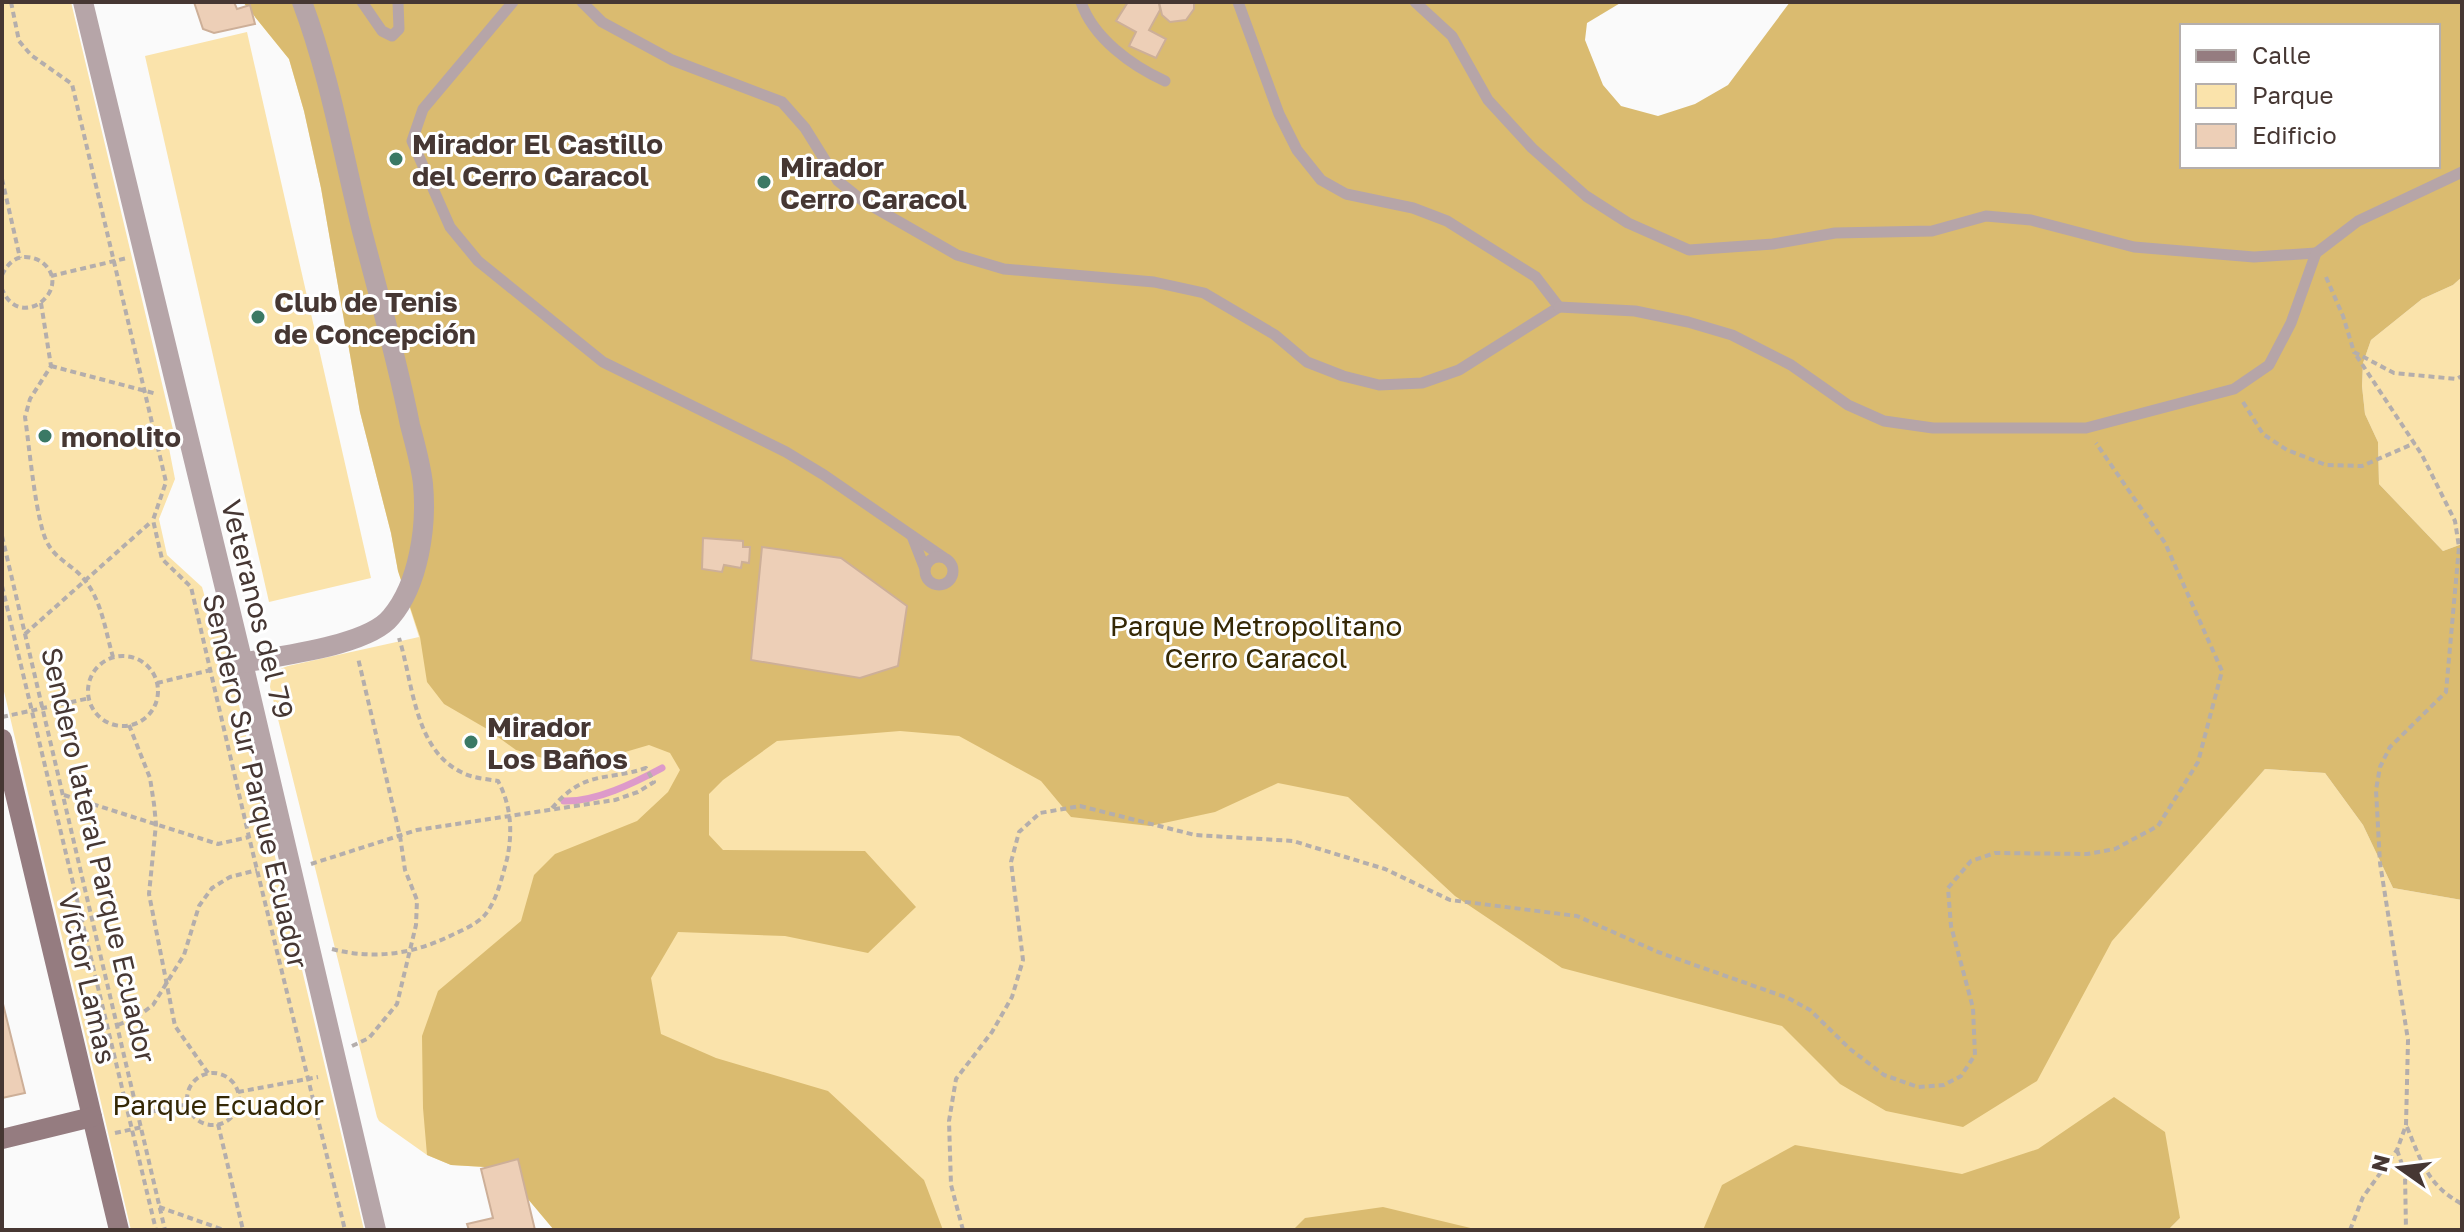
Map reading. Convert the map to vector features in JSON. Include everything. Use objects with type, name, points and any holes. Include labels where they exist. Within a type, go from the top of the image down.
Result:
[{"type":"main road","name":"Víctor Lamas","points":[[2,739],[119,1230]]},
{"type":"main road","points":[[2,1139],[92,1117]]},
{"type":"street","name":"Veteranos del 79","points":[[83,2],[376,1230]]},
{"type":"street","points":[[243,663],[355,640],[377,631],[392,617],[406,594],[419,555],[424,513],[423,484],[397,359],[334,110],[302,2]]},
{"type":"lane","points":[[362,2],[382,31],[392,36],[399,29],[398,2]]},
{"type":"lane","points":[[513,2],[423,109],[412,141],[450,227],[478,261],[603,362],[786,452],[824,475],[912,535],[943,557],[951,564],[953,574],[950,580],[936,584],[929,580],[912,535]]},
{"type":"lane","points":[[582,2],[602,22],[672,60],[782,102],[805,128],[838,181],[863,201],[957,255],[1004,269],[1154,282],[1204,293],[1275,335],[1307,362],[1379,385],[1422,383],[1459,370],[1559,307],[1635,311],[1732,335],[1791,365],[1848,405],[1884,421],[1933,428],[2086,428],[2234,389],[2269,365],[2291,323],[2316,253],[2358,221],[2462,172]]},
{"type":"lane","points":[[1081,2],[1094,26],[1117,51],[1141,70],[1165,81]]},
{"type":"lane","points":[[1238,2],[1279,114],[1297,150],[1321,180],[1346,194],[1413,208],[1447,221],[1536,277],[1559,307]]},
{"type":"lane","points":[[1415,2],[1452,36],[1488,100],[1532,148],[1586,196],[1628,223],[1689,250],[1773,244],[1835,233],[1932,231],[1986,216],[2031,220],[2134,247],[2254,257],[2316,253]]},
{"type":"lane","points":[[925,569],[930,560],[943,557]]},
{"type":"path","points":[[11,2],[19,41],[31,55],[72,84],[166,482],[153,520],[25,634]]},
{"type":"path","points":[[2,179],[20,258]]},
{"type":"path","points":[[51,276],[143,253]]},
{"type":"path","points":[[2316,253],[2343,316],[2354,352],[2415,443],[2455,521],[2459,547],[2446,692],[2390,747],[2380,767],[2376,790],[2380,863],[2408,1040],[2406,1125],[2397,1150],[2363,1197],[2350,1230]]},
{"type":"path","points":[[2,275],[10,263],[20,258],[33,258],[41,261],[51,276],[51,289],[41,303],[30,308],[14,305],[2,289]]},
{"type":"path","points":[[41,303],[51,366],[30,399],[25,417],[43,533],[47,543],[84,579],[100,608],[113,657]]},
{"type":"path","points":[[2354,352],[2394,373],[2456,379],[2462,376]]},
{"type":"path","points":[[51,366],[145,393],[178,398]]},
{"type":"path","points":[[2234,389],[2263,434],[2287,450],[2326,465],[2362,466],[2415,443]]},
{"type":"path","points":[[963,1230],[951,1185],[949,1121],[956,1079],[992,1032],[1012,997],[1023,960],[1011,862],[1019,832],[1040,813],[1067,808],[1080,806],[1195,835],[1293,841],[1385,869],[1450,900],[1577,916],[1658,952],[1788,998],[1810,1010],[1850,1049],[1884,1075],[1918,1087],[1944,1085],[1961,1076],[1975,1055],[1973,1008],[1951,926],[1948,888],[1971,861],[1995,853],[2087,854],[2115,849],[2158,826],[2198,762],[2222,671],[2165,543],[2086,428]]},
{"type":"path","name":"Sendero Sur Parque Ecuador","points":[[153,520],[162,559],[191,587],[345,1230]]},
{"type":"path","name":"Sendero lateral Parque Ecuador","points":[[2,536],[165,1230]]},
{"type":"path","points":[[2,586],[156,1230]]},
{"type":"path","points":[[307,941],[352,953],[375,955],[409,951],[440,941],[484,916],[502,878],[511,830],[506,796],[498,781],[461,772],[439,757],[424,733],[392,617]]},
{"type":"path","points":[[334,1054],[369,1038],[397,1004],[416,925],[417,900],[405,870],[355,640]]},
{"type":"path","points":[[124,656],[145,664],[157,683],[155,705],[149,715],[129,725],[107,722],[98,715],[90,698],[92,676],[113,657],[124,656]]},
{"type":"path","points":[[157,683],[211,670]]},
{"type":"path","points":[[2,717],[90,698]]},
{"type":"path","points":[[129,725],[150,778],[156,824],[149,894],[175,1026],[208,1073]]},
{"type":"path","points":[[291,871],[417,830],[615,800],[654,782],[646,768],[592,778],[564,794],[552,808]]},
{"type":"path","points":[[64,795],[218,844],[249,837]]},
{"type":"path","points":[[118,1025],[137,1017],[153,1005],[184,955],[199,906],[212,888],[230,877],[257,870]]},
{"type":"path","points":[[208,1073],[230,1079],[238,1092],[239,1100],[232,1116],[218,1124],[195,1118],[188,1104],[189,1088],[200,1076],[208,1073]]},
{"type":"path","points":[[238,1092],[307,1078],[339,1076]]},
{"type":"path","points":[[140,1114],[188,1104]]},
{"type":"path","points":[[218,1124],[243,1230]]},
{"type":"path","points":[[2406,1125],[2426,1170],[2444,1194],[2462,1204]]},
{"type":"path","points":[[97,1138],[143,1127]]},
{"type":"path","points":[[2397,1150],[2405,1173],[2406,1230]]},
{"type":"path","points":[[159,1207],[224,1230]]},
{"type":"green space","name":"Parque Ecuador","points":[[2,2],[71,2],[175,438],[168,443],[175,479],[159,519],[167,555],[202,587],[208,608],[216,609],[364,1230],[131,1230],[2,683]]},
{"type":"green space","name":"Parque Metropolitano Cerro Caracol","points":[[243,2],[1572,143],[2149,2],[2462,2],[2462,197],[2316,281],[2191,850],[2265,769],[2325,773],[2363,825],[2393,888],[2462,900],[2462,1230],[2168,1230],[2180,1218],[2106,1230],[554,1230],[502,1168],[451,1165],[427,1155],[379,1121],[270,687],[275,674],[288,666],[419,637],[398,571],[360,412],[321,188],[289,59]]},
{"type":"green space","name":"Parque Metropolitano Cerro Caracol","points":[[243,2],[1622,2],[1587,23],[1585,40],[1603,85],[1621,106],[1658,116],[1695,104],[1728,85],[1790,2],[2462,2],[2462,277],[2453,285],[2422,299],[2371,340],[2363,363],[2362,386],[2365,414],[2378,442],[2379,484],[2443,551],[2462,544],[2462,900],[2393,888],[2363,825],[2325,773],[2265,769],[2112,941],[2037,1081],[1963,1127],[1886,1111],[1840,1084],[1782,1026],[1562,968],[1455,896],[1348,797],[1278,783],[1215,812],[1150,826],[1071,817],[1041,781],[959,736],[900,731],[777,741],[723,780],[709,794],[709,835],[723,850],[865,851],[916,907],[868,953],[785,936],[678,932],[651,978],[661,1034],[716,1058],[828,1091],[924,1180],[943,1230],[554,1230],[502,1168],[451,1165],[427,1155],[422,1036],[438,991],[521,921],[534,875],[555,854],[637,821],[668,792],[680,770],[670,753],[649,745],[615,755],[556,762],[516,750],[444,704],[427,682],[420,637],[398,571],[360,412],[321,188],[289,59]]},
{"type":"green space","name":"Club de Tenis de Concepción","points":[[247,32],[371,578],[269,602],[145,56]]},
{"type":"green space","points":[[2462,277],[2462,544],[2443,551],[2379,484],[2378,442],[2365,414],[2363,363],[2371,340],[2422,299],[2453,285]]},
{"type":"green space","points":[[2114,1097],[2165,1132],[2180,1218],[2168,1230],[1703,1230],[1722,1185],[1795,1145],[1962,1174],[2038,1149]]},
{"type":"green space","points":[[1383,1207],[1479,1230],[1293,1230],[1305,1218]]},
{"type":"building","points":[[194,2],[234,2],[237,9],[250,5],[255,24],[214,33],[203,29]]},
{"type":"building","points":[[1128,2],[1159,2],[1160,10],[1149,30],[1166,39],[1156,58],[1129,46],[1136,32],[1116,21]]},
{"type":"building","points":[[1159,2],[1194,2],[1194,9],[1186,20],[1170,22],[1162,15]]},
{"type":"building","points":[[703,538],[743,541],[743,547],[750,547],[749,563],[742,562],[741,568],[724,565],[722,572],[702,569]]},
{"type":"building","points":[[762,547],[841,558],[907,606],[898,666],[860,678],[751,660]]},
{"type":"building","points":[[2,1000],[25,1093],[2,1098]]},
{"type":"building","points":[[518,1159],[535,1230],[469,1230],[467,1224],[493,1218],[481,1169]]},
{"type":"waterway","points":[[564,801],[602,795],[662,768]]},
{"type":"place","name":"Mirador El Castillo del Cerro Caracol","points":[[396,159]]},
{"type":"place","name":"Mirador Cerro Caracol","points":[[764,182]]},
{"type":"place","name":"Club de Tenis de Concepción","points":[[258,317]]},
{"type":"place","name":"monolito","points":[[45,436]]},
{"type":"place","name":"Mirador Los Baños","points":[[471,742]]}]
